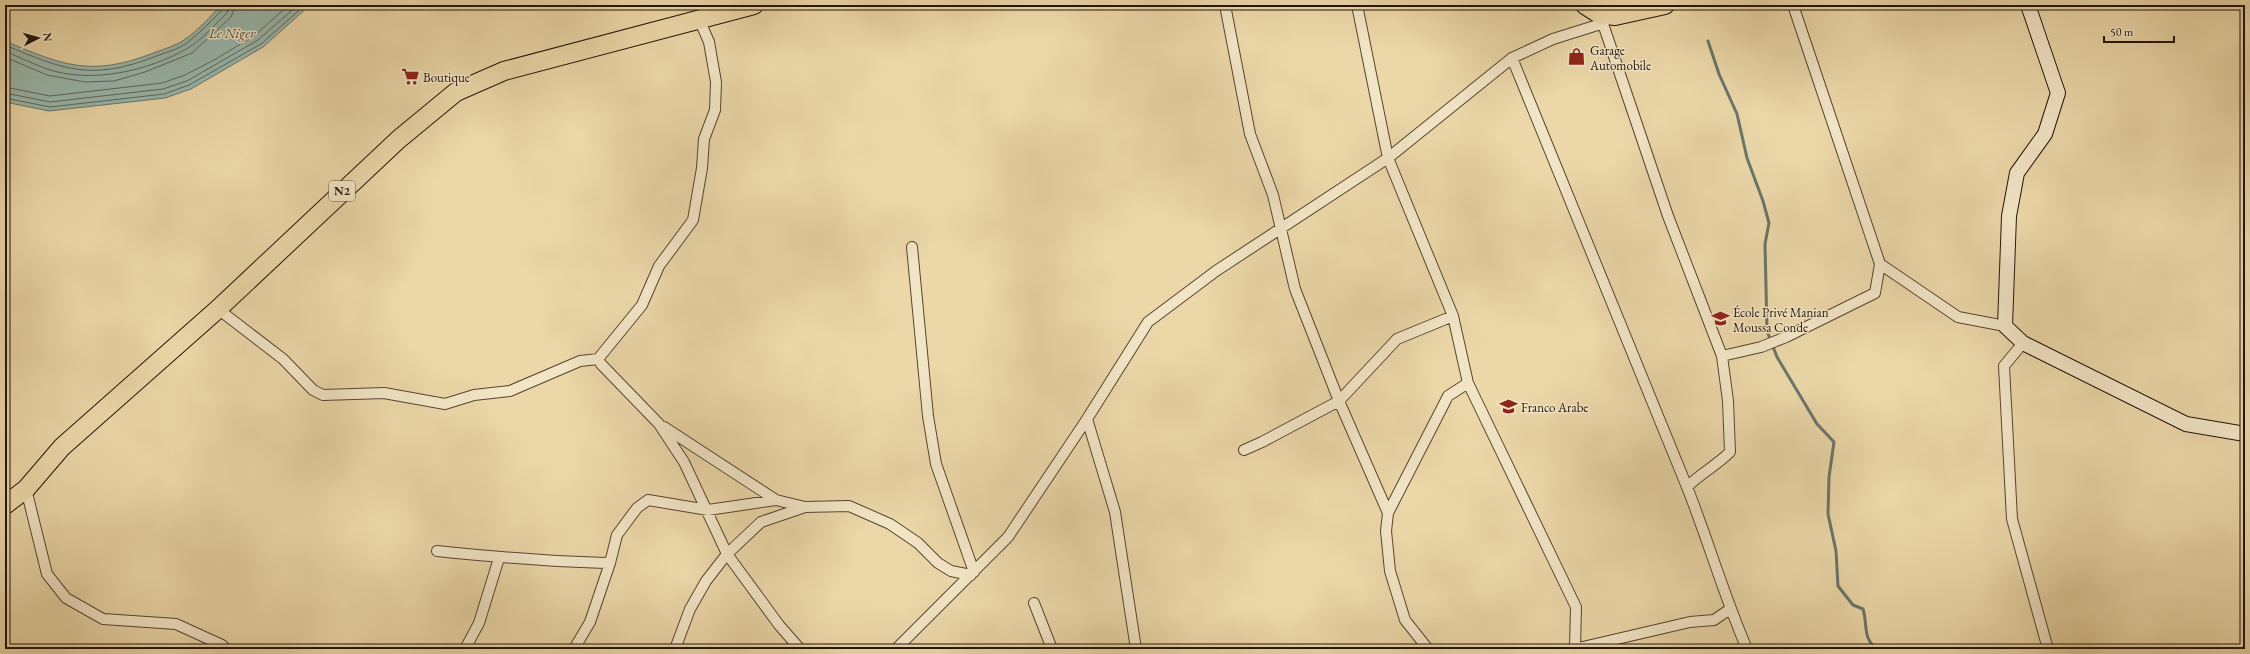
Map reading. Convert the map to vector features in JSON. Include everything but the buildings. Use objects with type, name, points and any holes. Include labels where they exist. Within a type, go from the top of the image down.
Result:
[{"type":"highway","name":"N2","points":[[5,505],[26,489],[62,448],[218,309],[399,138],[456,92],[504,72],[754,5]]},
{"type":"highway","points":[[1597,12],[1615,16],[1665,5]]},
{"type":"street","points":[[1225,5],[1250,134],[1273,195],[1295,289],[1339,401],[1388,513]]},
{"type":"street","points":[[1357,5],[1388,158],[1453,316],[1468,383],[1576,607],[1574,648],[1690,622],[1714,620],[1730,609]]},
{"type":"street","points":[[1722,356],[1762,347],[1786,337],[1875,293],[1880,264],[1793,5]]},
{"type":"street","points":[[2005,326],[2009,216],[2017,172],[2045,134],[2058,93],[2028,5]]},
{"type":"street","points":[[896,649],[1008,537],[1087,419],[1148,322],[1216,271],[1388,158],[1512,58],[1553,39],[1597,12],[1668,216],[1722,356],[1728,401],[1730,452],[1717,466],[1700,473],[1687,487]]},
{"type":"street","points":[[218,309],[283,359],[313,390],[323,395],[384,393],[445,404],[474,395],[510,391],[580,362],[598,359],[642,306],[659,266],[693,220],[702,168],[704,139],[715,110],[716,82],[709,42],[698,19]]},
{"type":"street","points":[[1512,58],[1687,487],[1708,540],[1730,609],[1747,649]]},
{"type":"street","points":[[912,247],[928,416],[936,464],[973,573]]},
{"type":"street","points":[[1880,264],[1958,317],[2005,326],[2023,343],[2186,424],[2245,434]]},
{"type":"street","points":[[1244,450],[1339,401],[1396,339],[1453,316]]},
{"type":"street","points":[[2023,343],[2004,366],[2012,519],[2048,649]]},
{"type":"street","points":[[598,359],[601,364],[659,424],[684,462],[708,510],[727,554],[774,619],[800,649]]},
{"type":"street","points":[[1428,649],[1405,620],[1390,571],[1386,531],[1388,513],[1448,396],[1468,383]]},
{"type":"street","points":[[1087,419],[1116,512],[1136,649]]},
{"type":"street","points":[[659,424],[776,500],[805,507],[849,506],[890,524],[918,543],[938,563],[951,571],[973,573]]},
{"type":"street","points":[[26,489],[47,574],[66,598],[102,619],[176,624],[222,645],[226,649]]},
{"type":"street","points":[[574,649],[590,622],[610,563],[617,535],[637,508],[648,500],[708,510],[776,500]]},
{"type":"street","points":[[675,649],[698,595],[706,581],[727,554],[761,522],[805,507]]},
{"type":"street","points":[[437,551],[553,562],[610,563]]},
{"type":"street","points":[[465,649],[478,622],[499,558]]},
{"type":"street","points":[[1034,603],[1052,649]]},
{"type":"water","name":"Le Niger","points":[[222,5],[310,5],[263,47],[191,89],[165,98],[49,111],[5,102],[5,41],[60,62],[76,65],[110,65],[130,61],[180,42],[194,32]]},
{"type":"waterway","points":[[1708,41],[1719,74],[1737,114],[1747,158],[1763,201],[1769,223],[1765,244],[1767,331],[1777,357],[1817,424],[1834,442],[1829,477],[1828,514],[1836,551],[1838,586],[1853,605],[1863,609],[1866,632],[1870,641],[1878,649]]},
{"type":"place","name":"Garage Automobile","points":[[1577,57]]},
{"type":"place","name":"Boutique","points":[[410,77]]},
{"type":"place","name":"École Privé Manian Moussa Conde","points":[[1720,319]]},
{"type":"place","name":"Franco Arabe","points":[[1508,407]]}]
